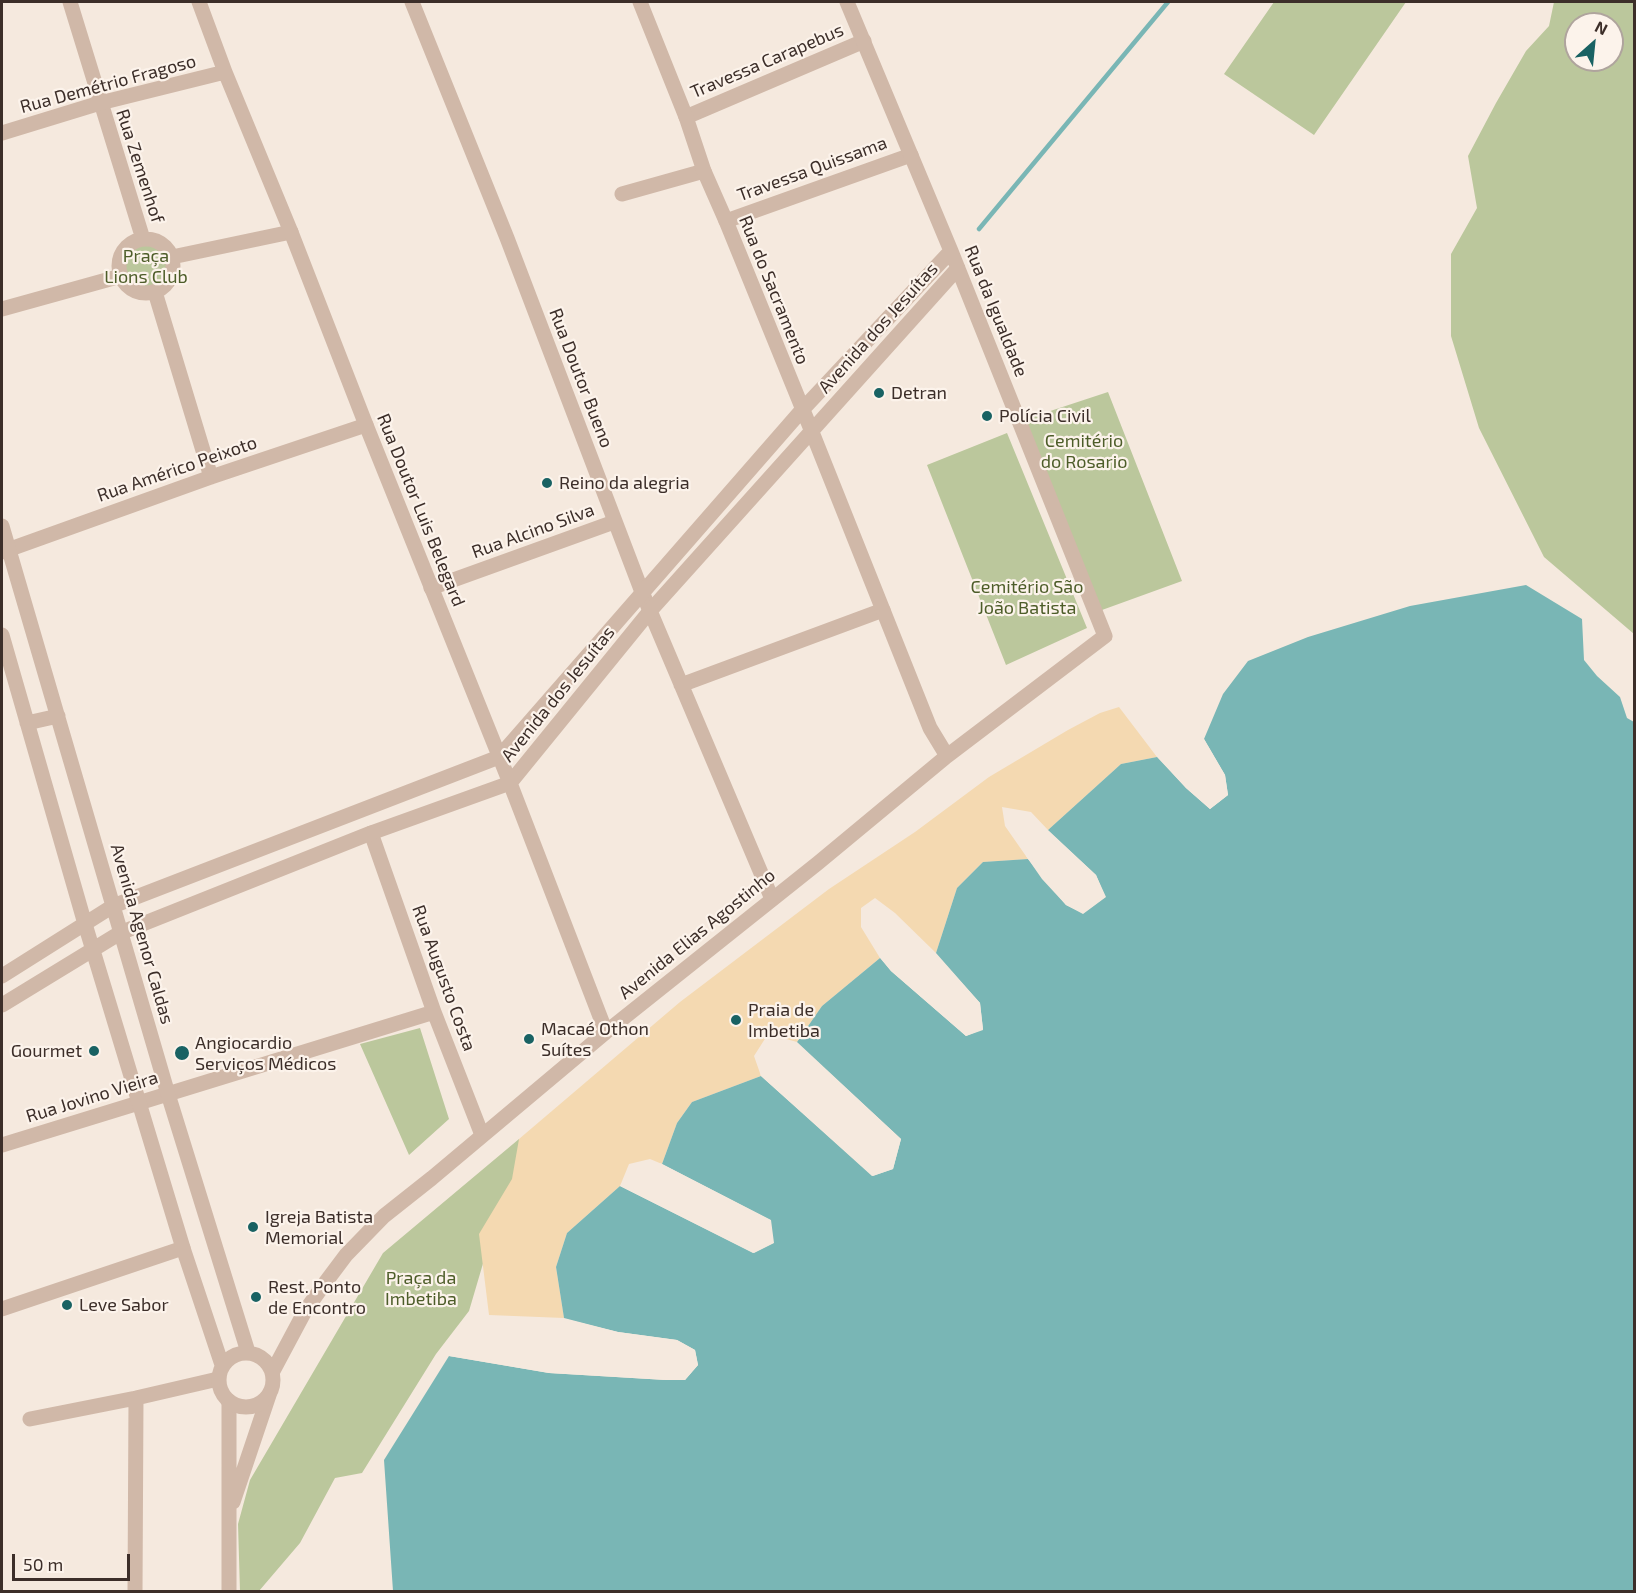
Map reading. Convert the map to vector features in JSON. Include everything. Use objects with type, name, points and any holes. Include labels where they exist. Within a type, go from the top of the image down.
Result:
[{"type":"street","name":"Rua Zemenhof","points":[[70,2],[143,239]]},
{"type":"street","name":"Rua Doutor Luis Belegard","points":[[199,2],[510,783],[606,1032]]},
{"type":"street","name":"Rua Doutor Bueno","points":[[412,2],[507,238],[642,592],[772,899]]},
{"type":"street","name":"Rua do Sacramento","points":[[642,2],[704,171],[812,432],[930,728],[947,756]]},
{"type":"street","name":"Rua da Igualdade","points":[[848,2],[958,268],[1105,636]]},
{"type":"street","name":"Travessa Carapebus","points":[[686,117],[864,41]]},
{"type":"street","name":"Rua Demétrio Fragoso","points":[[2,134],[100,104],[225,72]]},
{"type":"street","name":"Travessa Quissama","points":[[726,221],[911,155]]},
{"type":"street","points":[[622,194],[704,171]]},
{"type":"street","points":[[172,257],[291,232]]},
{"type":"street","points":[[143,239],[156,240],[166,247],[172,257],[171,278],[155,292],[144,293],[135,290],[126,284],[121,276],[120,259],[123,251],[128,245],[143,239]]},
{"type":"street","name":"Avenida dos Jesuítas","points":[[2,976],[113,906],[499,757],[802,410],[951,251]]},
{"type":"street","name":"Avenida dos Jesuítas","points":[[2,1005],[120,933],[371,833],[510,783],[650,611],[958,268]]},
{"type":"street","points":[[2,309],[121,276]]},
{"type":"street","points":[[155,292],[211,477]]},
{"type":"street","name":"Rua Américo Peixoto","points":[[5,551],[211,477],[366,425]]},
{"type":"street","name":"Rua Alcino Silva","points":[[431,588],[614,522]]},
{"type":"street","name":"Avenida Agenor Caldas","points":[[2,526],[5,551],[57,716],[168,1094],[248,1352]]},
{"type":"street","points":[[681,685],[883,610]]},
{"type":"street","points":[[2,635],[85,924],[220,1372],[221,1391],[229,1401],[243,1407],[258,1405],[269,1395]]},
{"type":"street","name":"Avenida Elias Agostinho","points":[[273,1371],[305,1311],[346,1255],[384,1216],[606,1032],[947,756],[1105,636]]},
{"type":"street","points":[[27,723],[57,716]]},
{"type":"street","name":"Rua Augusto Costa","points":[[371,833],[434,1012],[482,1135]]},
{"type":"street","name":"Rua Jovino Vieira","points":[[2,1145],[434,1012]]},
{"type":"street","points":[[2,1309],[183,1248]]},
{"type":"street","points":[[30,1419],[136,1398],[220,1372],[233,1355],[248,1352],[263,1358],[273,1371],[274,1383],[230,1514]]},
{"type":"street","points":[[135,1592],[136,1398]]},
{"type":"street","points":[[229,1401],[229,1592]]},
{"type":"green space","points":[[1274,2],[1406,2],[1314,135],[1224,74]]},
{"type":"green space","points":[[1554,2],[1634,2],[1634,634],[1544,557],[1479,428],[1451,336],[1451,254],[1477,208],[1468,156],[1526,51],[1549,26]]},
{"type":"green space","name":"Praça Lions Club","points":[[146,243],[162,250],[169,266],[162,282],[146,289],[130,282],[123,266],[130,250]]},
{"type":"green space","name":"Cemitério do Rosario","points":[[1108,392],[1182,581],[1102,610],[1023,420]]},
{"type":"green space","name":"Cemitério São João Batista","points":[[1007,433],[1087,628],[1006,665],[927,465]]},
{"type":"green space","points":[[420,1028],[449,1119],[409,1155],[360,1044]]},
{"type":"green space","name":"Praça da Imbetiba","points":[[519,1139],[527,1154],[487,1250],[469,1311],[436,1354],[362,1473],[335,1478],[300,1543],[259,1591],[240,1591],[238,1524],[250,1480],[383,1253]]},
{"type":"sand","name":"Praia de Imbetiba","points":[[1119,707],[1157,757],[1121,764],[1048,830],[1031,812],[1002,807],[1005,826],[1028,859],[983,862],[957,888],[936,953],[895,913],[875,898],[861,908],[861,927],[880,958],[822,1006],[797,1042],[768,1034],[754,1056],[761,1076],[692,1102],[677,1123],[662,1164],[650,1159],[629,1164],[620,1186],[567,1233],[556,1267],[564,1318],[489,1315],[479,1234],[512,1179],[519,1139],[680,1002],[829,889],[915,832],[989,777],[1068,730],[1100,713]]},
{"type":"water","points":[[1526,585],[1582,619],[1584,660],[1597,676],[1620,697],[1627,718],[1634,722],[1634,1591],[393,1591],[384,1460],[449,1356],[549,1373],[666,1380],[685,1380],[698,1365],[695,1350],[677,1340],[618,1332],[564,1318],[556,1267],[567,1233],[620,1186],[753,1253],[773,1243],[770,1220],[662,1164],[677,1123],[692,1102],[761,1076],[872,1176],[893,1169],[901,1139],[797,1042],[822,1006],[880,958],[891,971],[966,1036],[983,1030],[980,1003],[936,953],[957,888],[983,862],[1028,859],[1066,905],[1083,913],[1105,897],[1096,875],[1048,830],[1121,764],[1157,757],[1186,788],[1210,809],[1228,795],[1225,775],[1204,739],[1223,694],[1248,661],[1308,637],[1410,606]]},
{"type":"pier","points":[[1201,738],[1204,739],[1225,775],[1228,795],[1210,809],[1186,788],[1155,754],[1159,754],[1188,786],[1210,805],[1225,794],[1222,776]]},
{"type":"pier","points":[[1045,828],[1096,875],[1106,897],[1083,914],[1066,905],[1042,879],[1026,856],[1031,857],[1067,902],[1083,910],[1102,896],[1094,877],[1045,832]]},
{"type":"pier","points":[[933,951],[980,1003],[983,1029],[966,1036],[891,971],[879,956],[882,956],[893,969],[967,1033],[980,1028],[978,1004],[934,955]]},
{"type":"pier","points":[[794,1042],[901,1139],[893,1169],[873,1176],[761,1076],[760,1073],[873,1173],[891,1167],[898,1140],[831,1080]]},
{"type":"pier","points":[[660,1163],[771,1220],[774,1243],[754,1253],[620,1186],[622,1183],[753,1250],[770,1242],[768,1222],[661,1167]]},
{"type":"pier","points":[[561,1318],[618,1332],[677,1340],[695,1350],[698,1365],[685,1380],[666,1380],[549,1373],[449,1356],[451,1353],[550,1370],[666,1377],[684,1377],[694,1365],[692,1352],[676,1343],[618,1335],[563,1321]]},
{"type":"waterway","points":[[979,229],[1168,2]]},
{"type":"place","name":"Detran","points":[[879,393]]},
{"type":"place","name":"Polícia Civil","points":[[987,416]]},
{"type":"place","name":"Reino da alegria","points":[[547,483]]},
{"type":"place","name":"Praia de Imbetiba","points":[[736,1020]]},
{"type":"place","name":"Macaé Othon Suítes","points":[[529,1039]]},
{"type":"place","name":"Gourmet","points":[[94,1051]]},
{"type":"place","name":"Angiocardio Serviços Médicos","points":[[182,1053]]},
{"type":"place","name":"Igreja Batista Memorial","points":[[253,1227]]},
{"type":"place","name":"Rest. Ponto de Encontro","points":[[256,1297]]},
{"type":"place","name":"Leve Sabor","points":[[67,1305]]}]
